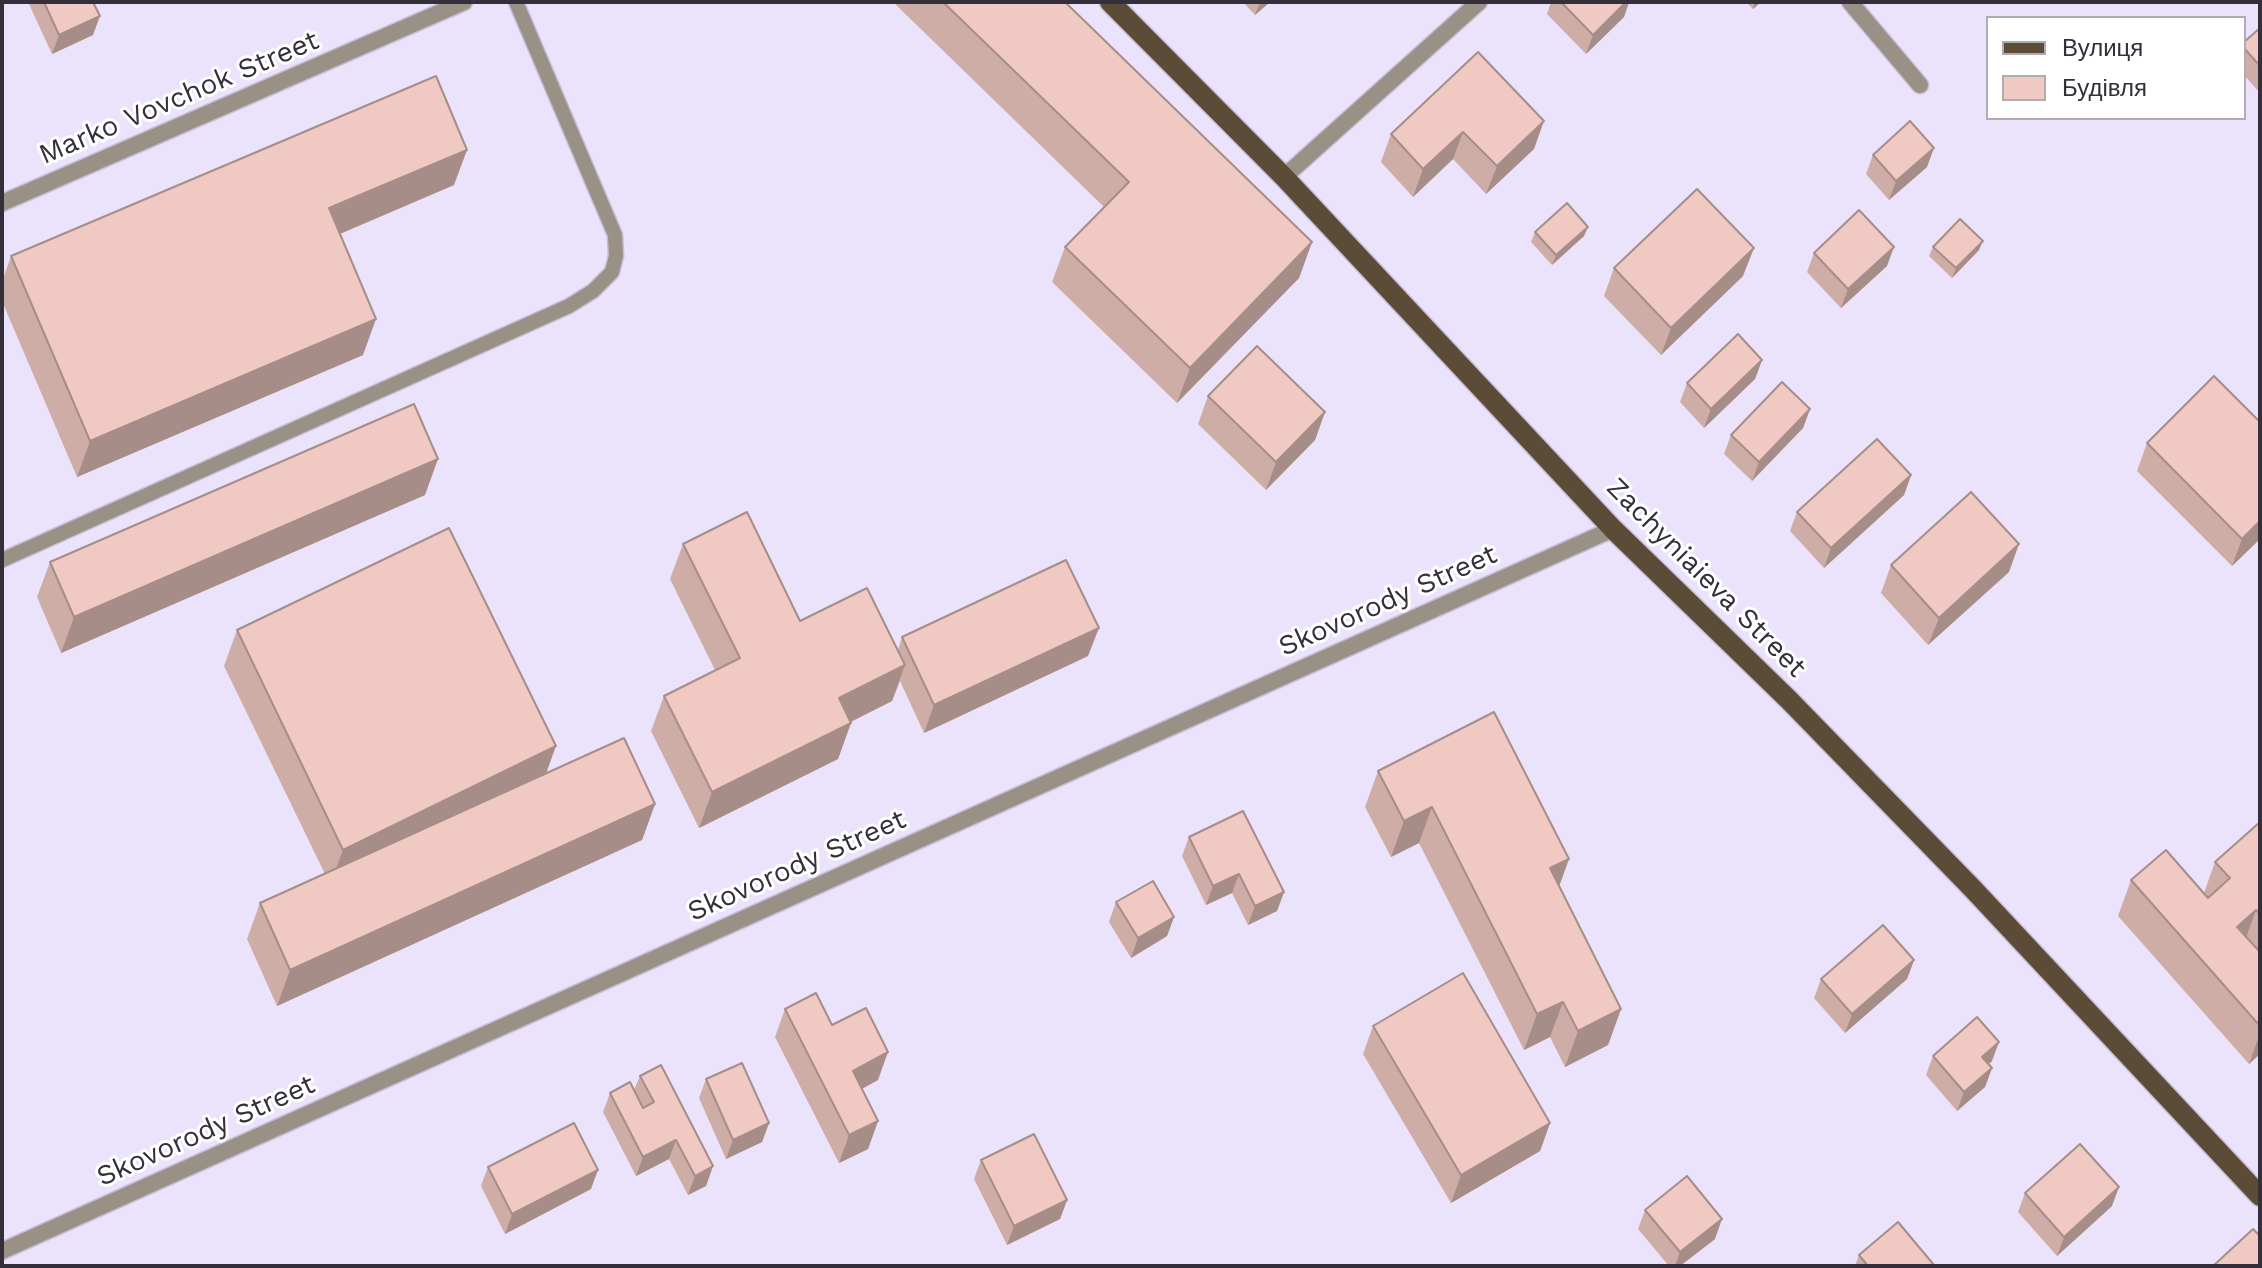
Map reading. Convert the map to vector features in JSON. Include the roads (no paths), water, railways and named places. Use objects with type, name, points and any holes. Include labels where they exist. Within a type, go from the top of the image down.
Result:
[{"type":"main road","name":"Zachyniaieva Street","points":[[1110,2],[1284,177],[1613,529],[1789,700],[1973,889],[2260,1196]]},
{"type":"street","name":"Marko Vovchok Street","points":[[2,203],[464,2]]},
{"type":"street","points":[[1284,177],[1479,2]]},
{"type":"street","points":[[1850,2],[1920,85]]},
{"type":"street","name":"Skovorody Street","points":[[2,1251],[1613,529]]},
{"type":"lane","points":[[3,555],[569,306],[593,291],[612,272],[616,256],[615,235],[516,2]]}]
